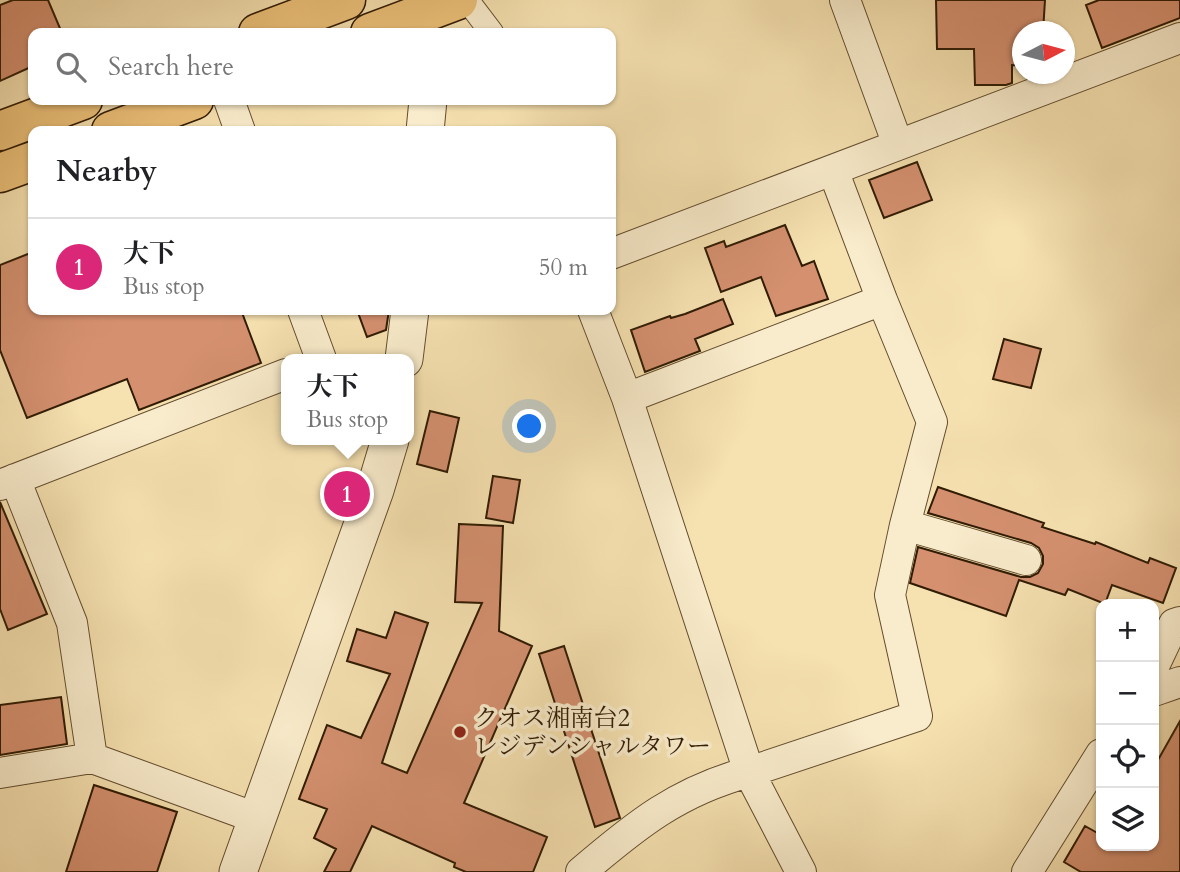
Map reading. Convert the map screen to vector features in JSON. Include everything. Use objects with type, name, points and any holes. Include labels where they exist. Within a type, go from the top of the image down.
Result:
[{"type":"main road","points":[[271,28],[346,0]]},
{"type":"main road","points":[[385,28],[446,8]]},
{"type":"main road","points":[[0,131],[70,105]]},
{"type":"main road","points":[[124,126],[181,105]]},
{"type":"main road","points":[[0,173],[28,163]]},
{"type":"street","points":[[845,0],[898,145]]},
{"type":"street","points":[[446,8],[483,28]]},
{"type":"street","points":[[616,252],[1180,38]]},
{"type":"street","points":[[231,105],[238,126]]},
{"type":"street","points":[[425,126],[428,105]]},
{"type":"street","points":[[581,872],[639,823],[676,800],[727,778],[917,716],[890,595],[905,524],[932,422],[833,170]]},
{"type":"street","points":[[627,398],[882,300]]},
{"type":"street","points":[[305,315],[319,354]]},
{"type":"street","points":[[405,354],[409,315]]},
{"type":"street","points":[[595,315],[627,398],[750,772],[801,872]]},
{"type":"street","points":[[92,758],[72,623],[8,482],[281,376]]},
{"type":"street","points":[[238,872],[375,490],[388,445]]},
{"type":"street","points":[[905,524],[1026,560]]},
{"type":"street","points":[[1159,689],[1180,682]]},
{"type":"street","points":[[0,773],[92,758],[256,818]]},
{"type":"street","points":[[1027,872],[1096,762]]},
{"type":"building","points":[[13,0],[48,0],[60,28],[28,28],[28,68],[0,81],[0,5]]},
{"type":"building","points":[[936,0],[1045,0],[1044,21],[1012,21],[1012,83],[975,85],[974,49],[937,49]]},
{"type":"building","points":[[1099,0],[1180,0],[1180,18],[1102,48],[1086,5]]},
{"type":"building","points":[[917,162],[932,200],[884,218],[869,180]]},
{"type":"building","points":[[785,225],[802,266],[814,261],[828,299],[776,316],[761,277],[721,292],[705,248],[724,241],[726,247]]},
{"type":"building","points":[[28,254],[28,315],[243,315],[261,363],[139,410],[127,379],[27,418],[0,350],[0,265]]},
{"type":"building","points":[[723,299],[733,324],[695,339],[700,351],[645,372],[631,330]]},
{"type":"building","points":[[359,315],[388,315],[386,330],[367,337]]},
{"type":"building","points":[[1004,339],[1041,349],[1031,388],[993,379]]},
{"type":"building","points":[[430,411],[459,418],[447,472],[417,464]]},
{"type":"building","points":[[493,476],[520,480],[513,523],[486,518]]},
{"type":"building","points":[[938,487],[1044,523],[1042,527],[1095,544],[1096,542],[1148,563],[1150,558],[1176,568],[1163,603],[1159,599],[1112,585],[1107,599],[1096,600],[1068,589],[1065,595],[1019,580],[1006,616],[910,583],[918,547],[1021,577],[1038,573],[1043,564],[1039,548],[1031,543],[928,513]]},
{"type":"building","points":[[0,502],[47,614],[8,630],[0,609]]},
{"type":"building","points":[[459,524],[503,526],[499,631],[532,646],[464,803],[547,837],[533,872],[466,872],[454,867],[455,863],[372,826],[350,872],[324,872],[336,849],[314,838],[327,809],[299,799],[327,725],[361,738],[390,674],[347,661],[357,629],[386,638],[395,612],[428,623],[382,763],[407,773],[482,603],[455,602]]},
{"type":"building","points":[[564,646],[620,818],[595,827],[539,654]]},
{"type":"building","points":[[61,697],[67,744],[0,755],[0,705]]},
{"type":"building","points":[[1180,721],[1180,872],[1081,872],[1064,862],[1085,826],[1096,832],[1096,851],[1159,851],[1159,758]]},
{"type":"building","points":[[94,785],[177,812],[157,872],[66,872]]},
{"type":"place","name":"大下","points":[[347,494]]},
{"type":"place","name":"クオス湘南台2 レジデンシャルタワー","points":[[460,732]]}]
